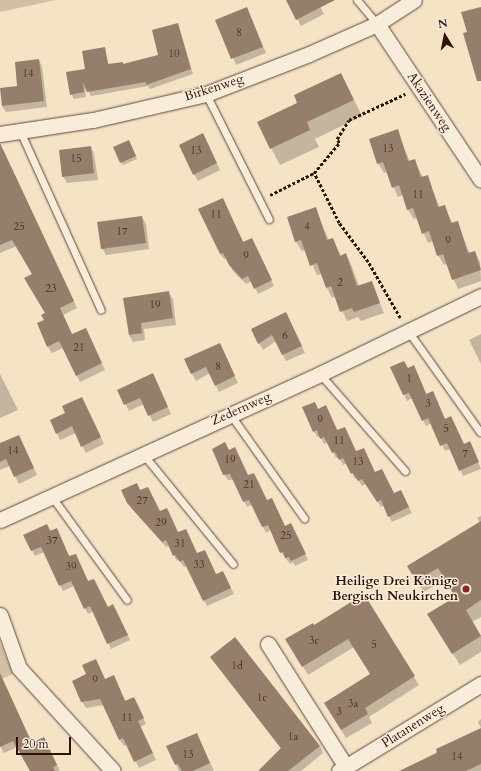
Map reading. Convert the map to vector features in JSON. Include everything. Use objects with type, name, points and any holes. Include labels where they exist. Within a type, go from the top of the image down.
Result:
[{"type":"street","name":"Birkenweg","points":[[0,134],[93,120],[206,94],[309,54],[377,24],[414,0]]},
{"type":"street","name":"Akazienweg","points":[[377,24],[481,180]]},
{"type":"street","name":"Zedernweg","points":[[0,520],[320,374],[481,296]]},
{"type":"street","points":[[0,615],[19,668],[113,771]]},
{"type":"street","name":"Platanenweg","points":[[268,644],[343,769],[481,684]]},
{"type":"lane","points":[[357,0],[377,24]]},
{"type":"lane","points":[[206,94],[269,219]]},
{"type":"lane","points":[[20,131],[101,310]]},
{"type":"lane","points":[[408,331],[480,432]]},
{"type":"lane","points":[[320,374],[405,471]]},
{"type":"lane","points":[[230,414],[304,518]]},
{"type":"lane","points":[[143,454],[233,564]]},
{"type":"lane","points":[[52,497],[127,600]]},
{"type":"path","points":[[259,200],[314,173],[339,143],[337,139],[349,120],[420,87]]},
{"type":"path","points":[[314,173],[339,223],[368,262],[408,331]]},
{"type":"shaded area","points":[[0,0],[56,0],[0,12]]},
{"type":"shaded area","points":[[0,643],[13,674],[0,680]]},
{"type":"building","points":[[286,0],[335,0],[296,20]]},
{"type":"building","points":[[247,7],[263,47],[231,59],[215,20]]},
{"type":"building","points":[[481,7],[481,81],[477,81],[463,33],[467,32],[461,12]]},
{"type":"building","points":[[178,23],[191,69],[146,85],[146,82],[87,92],[83,82],[84,92],[70,95],[66,72],[85,69],[82,51],[105,47],[108,64],[123,62],[123,64],[158,55],[152,30]]},
{"type":"building","points":[[39,59],[44,101],[2,106],[0,88],[17,86],[15,62]]},
{"type":"building","points":[[341,73],[354,100],[307,122],[310,130],[270,149],[257,122],[297,103],[294,95]]},
{"type":"building","points":[[398,129],[408,161],[415,159],[421,177],[428,175],[438,207],[445,205],[451,223],[458,221],[468,253],[475,251],[481,270],[452,280],[443,254],[437,256],[429,231],[422,234],[413,208],[407,210],[399,185],[392,188],[383,162],[377,164],[369,139]]},
{"type":"building","points":[[203,133],[217,163],[193,175],[179,145]]},
{"type":"building","points":[[129,140],[136,156],[120,163],[113,147]]},
{"type":"building","points":[[0,143],[74,301],[60,308],[72,334],[86,328],[102,363],[76,376],[59,341],[47,347],[37,323],[44,320],[41,315],[45,313],[24,278],[32,274],[12,240],[0,245]]},
{"type":"building","points":[[91,146],[94,173],[62,177],[59,150]]},
{"type":"building","points":[[223,198],[243,242],[252,238],[272,280],[254,289],[248,276],[242,279],[229,265],[223,253],[220,254],[198,209]]},
{"type":"building","points":[[316,207],[327,240],[333,238],[340,256],[346,253],[357,286],[372,281],[380,303],[354,312],[352,308],[340,312],[331,286],[326,288],[317,263],[310,266],[301,240],[295,242],[287,217]]},
{"type":"building","points":[[142,216],[146,243],[101,249],[97,222]]},
{"type":"building","points":[[169,291],[173,318],[141,323],[142,333],[129,335],[123,298]]},
{"type":"building","points":[[286,312],[302,346],[282,355],[272,335],[258,344],[251,329]]},
{"type":"building","points":[[220,343],[235,376],[215,386],[206,367],[191,374],[184,359]]},
{"type":"building","points":[[404,361],[408,368],[414,365],[426,394],[433,391],[445,419],[451,416],[464,444],[470,441],[479,462],[459,471],[447,443],[440,446],[428,418],[422,421],[409,393],[403,395],[390,367]]},
{"type":"building","points":[[153,373],[168,407],[148,416],[140,398],[124,405],[117,390]]},
{"type":"building","points":[[82,397],[101,437],[81,447],[72,426],[56,434],[50,420],[65,413],[62,406]]},
{"type":"building","points":[[315,402],[318,409],[326,405],[337,430],[345,427],[356,451],[364,448],[375,472],[382,469],[394,493],[401,490],[409,507],[388,517],[381,500],[377,502],[362,479],[358,481],[353,473],[351,474],[343,458],[339,460],[335,452],[332,453],[324,437],[320,439],[317,430],[313,432],[302,407]]},
{"type":"building","points":[[19,435],[34,468],[14,477],[6,459],[0,462],[0,443]]},
{"type":"building","points":[[225,442],[229,450],[235,447],[248,475],[254,473],[267,500],[272,498],[285,526],[291,523],[306,554],[291,561],[289,557],[285,558],[283,552],[280,553],[268,525],[262,527],[249,500],[243,502],[230,474],[223,475],[212,449]]},
{"type":"building","points":[[137,483],[140,490],[148,487],[160,511],[167,508],[178,532],[186,529],[197,553],[205,550],[216,574],[223,571],[231,588],[203,601],[183,560],[180,562],[175,555],[173,556],[166,540],[162,542],[127,503],[121,490]]},
{"type":"building","name":"Heilige Drei Könige Bergisch Neukirchen","points":[[481,521],[481,600],[466,610],[481,636],[452,654],[427,614],[455,597],[438,568],[416,581],[407,566]]},
{"type":"building","points":[[47,524],[50,531],[57,528],[69,556],[76,554],[88,581],[94,579],[108,607],[113,604],[128,635],[107,644],[90,606],[84,609],[71,581],[59,586],[41,547],[31,551],[23,535]]},
{"type":"building","points":[[364,594],[415,676],[365,708],[368,714],[341,730],[324,703],[370,674],[348,639],[302,667],[285,639],[313,623],[314,625]]},
{"type":"building","points":[[235,637],[320,746],[288,771],[258,771],[281,748],[210,657]]},
{"type":"building","points":[[96,659],[105,679],[114,675],[125,701],[134,697],[144,718],[138,721],[153,753],[134,762],[123,738],[119,740],[100,699],[81,702],[72,681],[86,674],[82,665]]},
{"type":"building","points":[[0,673],[32,743],[44,737],[57,765],[53,767],[55,771],[30,771],[13,741],[0,747]]},
{"type":"building","points":[[481,728],[481,764],[466,771],[399,771],[437,753],[436,749]]},
{"type":"building","points":[[197,733],[210,763],[193,771],[182,771],[178,764],[175,765],[166,746]]},
{"type":"place","name":"Heilige Drei Könige Bergisch Neukirchen","points":[[466,589]]}]
